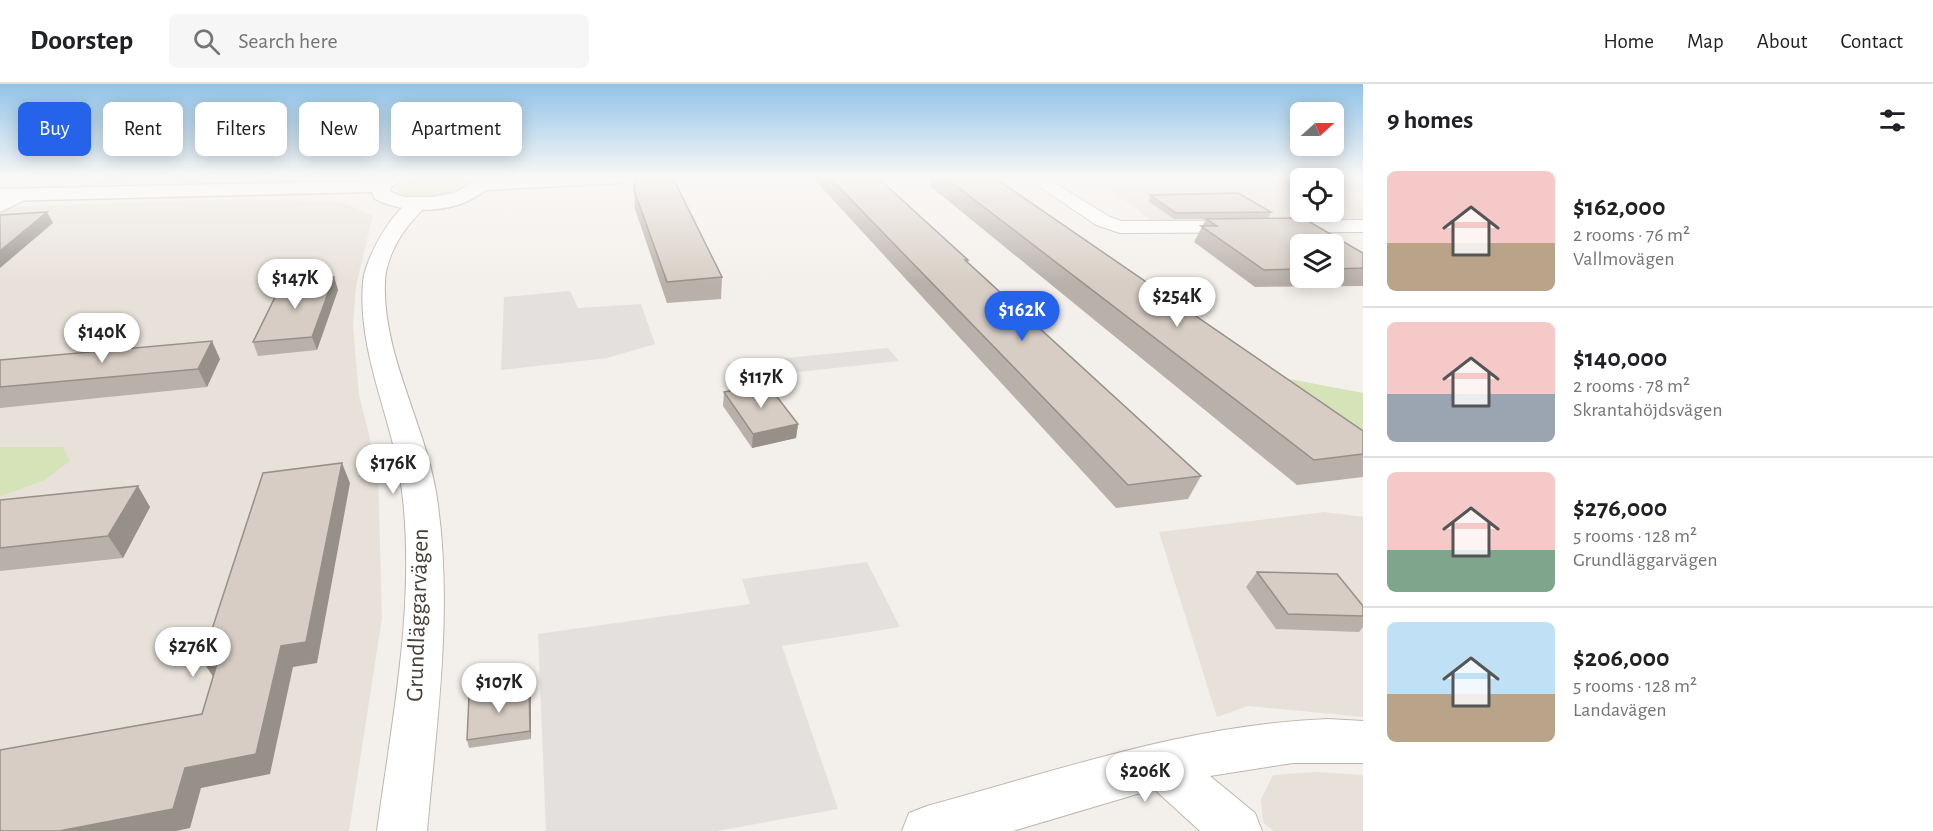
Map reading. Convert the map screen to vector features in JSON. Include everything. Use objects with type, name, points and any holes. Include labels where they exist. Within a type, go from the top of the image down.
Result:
[{"type":"street","name":"Grundläggarvägen","points":[[402,831],[422,641],[424,552],[420,494],[413,453],[375,329],[374,277],[383,253],[398,226],[410,213]]},
{"type":"street","points":[[1090,213],[1103,221],[1120,227],[1363,226]]},
{"type":"street","points":[[927,831],[1161,764],[1259,744],[1336,740],[1363,742]]},
{"type":"street","points":[[1161,764],[1236,831]]},
{"type":"shaded area","points":[[0,213],[368,213],[373,215],[356,286],[353,326],[359,395],[378,471],[382,618],[349,831],[0,831],[0,497],[43,481],[63,447],[0,447]]},
{"type":"shaded area","points":[[1141,213],[1290,213],[1290,221],[1153,222]]},
{"type":"shaded area","points":[[1344,213],[1363,213],[1363,220],[1344,220]]},
{"type":"shaded area","points":[[570,291],[578,308],[641,304],[655,344],[607,358],[501,370],[504,297]]},
{"type":"shaded area","points":[[888,348],[899,361],[734,379],[727,364]]},
{"type":"shaded area","points":[[1325,512],[1363,517],[1363,717],[1248,706],[1217,717],[1159,532]]},
{"type":"shaded area","points":[[867,562],[900,627],[782,646],[838,809],[717,831],[546,831],[538,634],[750,604],[742,579]]},
{"type":"shaded area","points":[[1318,772],[1363,775],[1363,831],[1273,831],[1263,822],[1261,799],[1273,775]]},
{"type":"green space","points":[[1284,378],[1363,393],[1363,442]]},
{"type":"green space","points":[[0,447],[63,447],[70,461],[43,481],[0,497]]},
{"type":"building","points":[[34,213],[46,213],[0,251],[0,215]]},
{"type":"building","points":[[642,213],[690,213],[722,277],[667,282]]},
{"type":"building","points":[[864,213],[916,213],[1201,476],[1128,485]]},
{"type":"building","points":[[991,213],[1046,213],[1363,431],[1363,454],[1314,460]]},
{"type":"building","points":[[1290,218],[1290,222],[1310,222],[1330,234],[1290,234],[1290,269],[1264,270],[1201,226],[1217,226],[1206,219]]},
{"type":"building","points":[[1344,242],[1363,253],[1363,268],[1344,269]]},
{"type":"building","points":[[334,277],[312,337],[253,342],[283,281]]},
{"type":"building","points":[[212,341],[198,369],[0,387],[0,360]]},
{"type":"building","points":[[767,384],[798,424],[753,434],[724,392]]},
{"type":"building","points":[[342,463],[306,642],[281,646],[256,754],[185,768],[173,809],[59,831],[0,831],[0,750],[202,714],[219,657],[202,660],[263,473]]},
{"type":"building","points":[[138,486],[108,536],[0,548],[0,500]]},
{"type":"building","points":[[1257,572],[1337,574],[1363,606],[1363,616],[1288,614]]},
{"type":"building","points":[[529,687],[530,731],[467,740],[469,696]]}]
